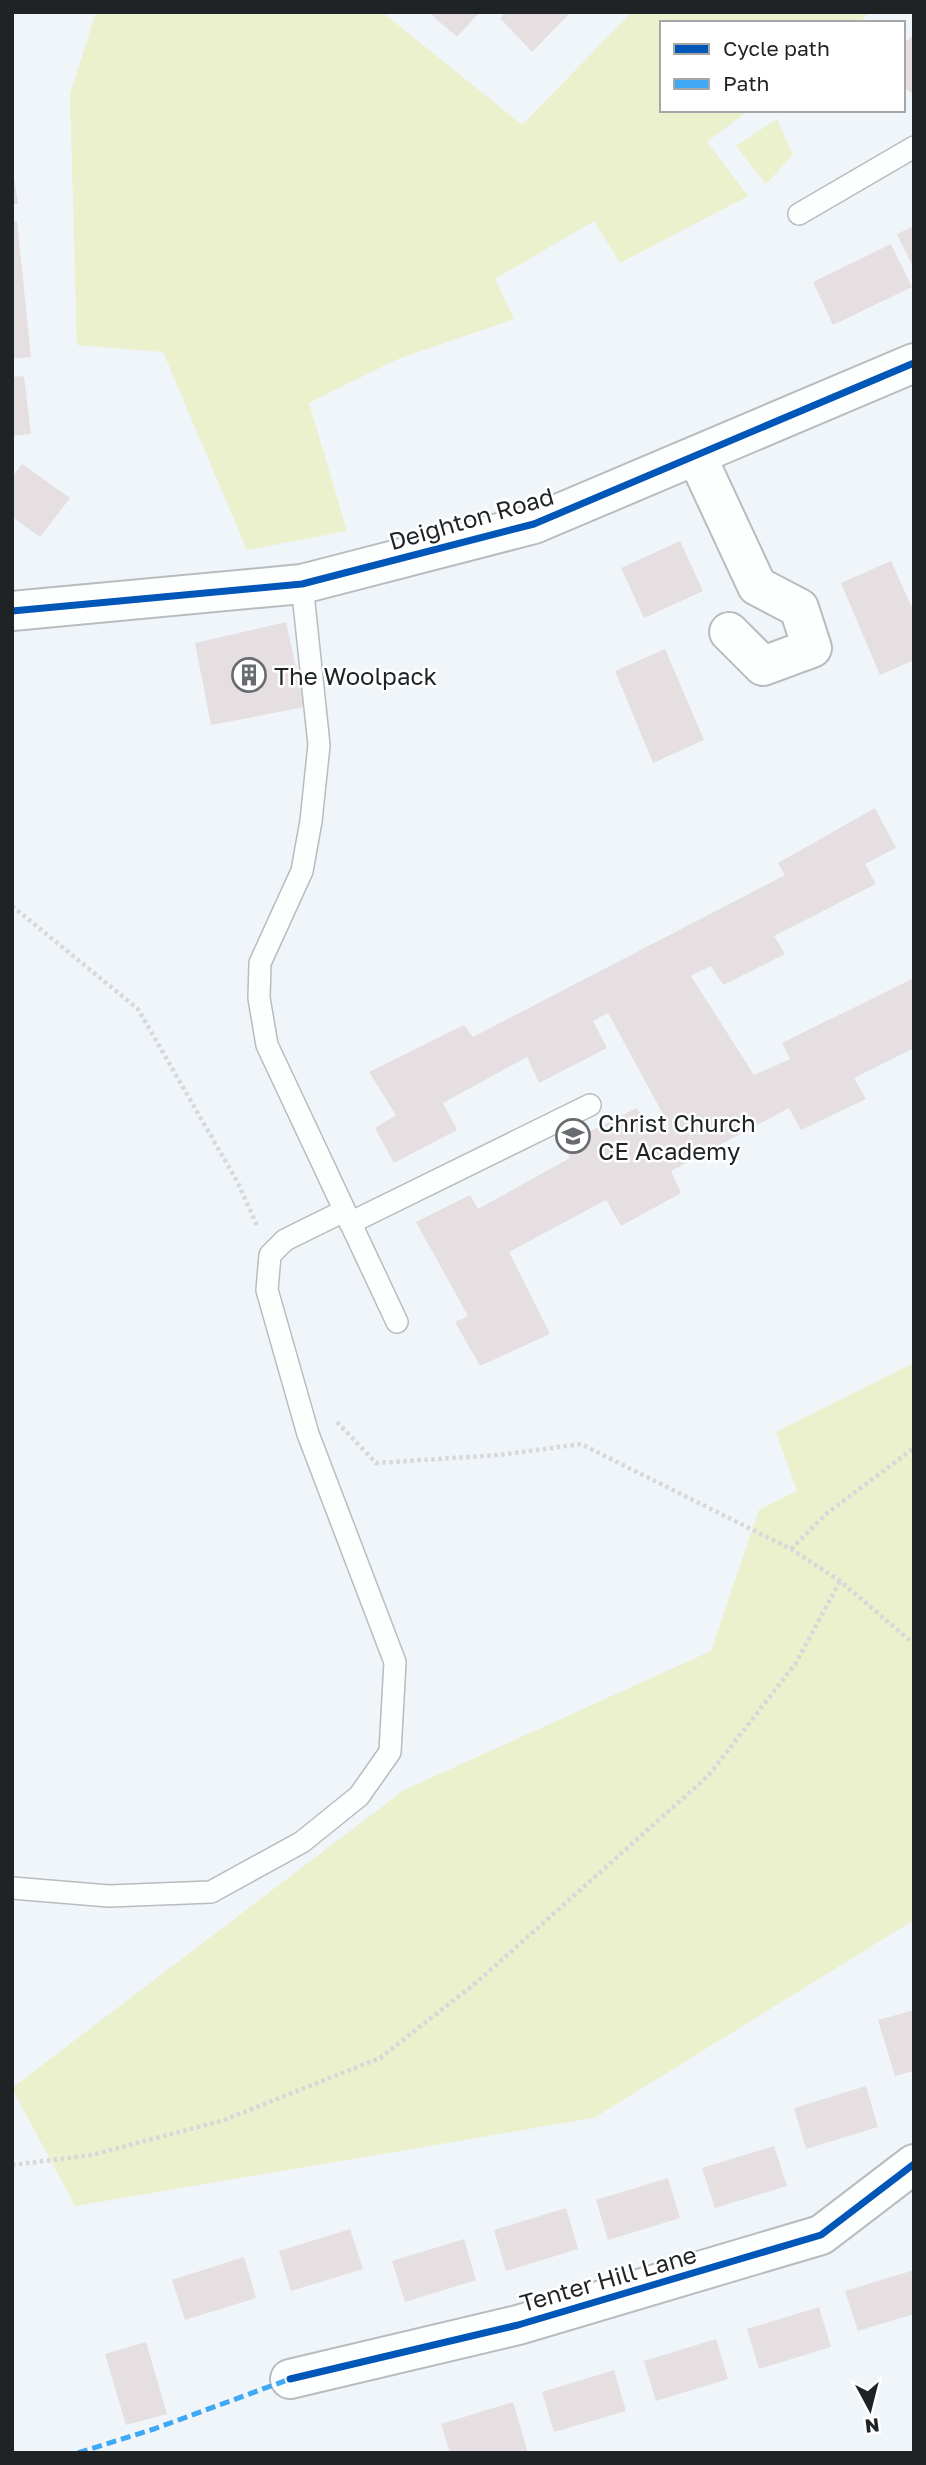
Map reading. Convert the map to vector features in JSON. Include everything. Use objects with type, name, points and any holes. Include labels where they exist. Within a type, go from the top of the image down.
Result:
[{"type":"street","name":"Deighton Road","points":[[12,611],[302,584],[534,524],[914,363]]},
{"type":"street","points":[[697,457],[757,586],[799,607],[812,648],[763,666],[729,632]]},
{"type":"street","name":"Tenter Hill Lane","points":[[290,2379],[518,2325],[821,2235],[914,2164]]},
{"type":"lane","points":[[799,214],[914,148]]},
{"type":"lane","points":[[302,584],[319,745],[312,821],[302,872],[260,963],[259,998],[267,1045],[397,1322]]},
{"type":"lane","points":[[12,1888],[109,1896],[211,1892],[302,1842],[359,1796],[390,1752],[395,1662],[308,1434],[267,1290],[270,1255],[285,1240],[347,1217],[590,1105]]},
{"type":"path","points":[[791,1549],[827,1514],[914,1448]]},
{"type":"path","points":[[12,2165],[92,2155],[224,2120],[380,2058],[477,1982],[708,1776],[796,1663],[839,1581],[914,1644]]},
{"type":"green space","points":[[96,12],[382,12],[522,125],[632,12],[869,12],[861,21],[660,21],[660,112],[746,112],[707,142],[748,196],[620,263],[594,221],[495,279],[514,319],[398,359],[309,403],[347,531],[247,550],[163,352],[77,345],[70,94]]},
{"type":"green space","points":[[777,119],[793,155],[766,184],[736,146]]},
{"type":"green space","points":[[914,1363],[914,1920],[594,2118],[75,2206],[12,2088],[404,1790],[711,1651],[759,1510],[797,1491],[776,1432]]},
{"type":"building","points":[[428,12],[480,12],[457,37]]},
{"type":"building","points":[[506,12],[571,12],[532,52],[500,18]]},
{"type":"building","points":[[914,33],[914,95],[905,88],[905,43]]},
{"type":"building","points":[[12,163],[18,204],[12,204]]},
{"type":"building","points":[[17,221],[31,357],[12,359],[12,222]]},
{"type":"building","points":[[914,226],[914,269],[897,234]]},
{"type":"building","points":[[891,244],[912,287],[833,325],[813,282]]},
{"type":"building","points":[[24,376],[31,434],[12,436],[12,377]]},
{"type":"building","points":[[22,464],[70,498],[40,537],[12,517],[12,477]]},
{"type":"building","points":[[680,541],[703,591],[644,618],[621,568]]},
{"type":"building","points":[[891,561],[914,612],[914,660],[880,675],[841,583]]},
{"type":"building","name":"The Woolpack","points":[[286,622],[305,707],[211,725],[195,643]]},
{"type":"building","points":[[665,649],[704,740],[653,763],[615,671]]},
{"type":"building","points":[[875,808],[896,848],[865,864],[876,884],[774,936],[785,954],[723,985],[711,966],[691,976],[754,1075],[790,1059],[782,1043],[914,978],[914,1048],[854,1078],[866,1099],[801,1130],[789,1108],[671,1171],[681,1193],[621,1226],[606,1200],[509,1252],[550,1334],[480,1366],[455,1322],[468,1316],[416,1222],[470,1195],[478,1209],[570,1158],[564,1144],[637,1108],[651,1131],[670,1127],[608,1013],[593,1021],[607,1048],[539,1083],[527,1057],[443,1103],[457,1130],[394,1163],[375,1128],[396,1115],[369,1072],[464,1025],[473,1037],[785,875],[778,863]]},
{"type":"building","points":[[914,2010],[914,2071],[895,2076],[878,2020]]},
{"type":"building","points":[[866,2086],[878,2127],[806,2149],[794,2108]]},
{"type":"building","points":[[774,2146],[787,2186],[715,2208],[702,2168]]},
{"type":"building","points":[[668,2178],[680,2218],[608,2240],[596,2200]]},
{"type":"building","points":[[566,2208],[578,2249],[506,2271],[494,2230]]},
{"type":"building","points":[[350,2229],[363,2269],[291,2291],[279,2251]]},
{"type":"building","points":[[464,2239],[476,2280],[405,2302],[392,2261]]},
{"type":"building","points":[[244,2257],[256,2298],[185,2320],[172,2280]]},
{"type":"building","points":[[914,2270],[914,2314],[858,2331],[845,2291]]},
{"type":"building","points":[[819,2307],[831,2347],[759,2369],[747,2329]]},
{"type":"building","points":[[716,2339],[728,2379],[656,2401],[644,2361]]},
{"type":"building","points":[[146,2342],[167,2414],[126,2425],[105,2354]]},
{"type":"building","points":[[614,2370],[626,2411],[554,2432],[542,2392]]},
{"type":"building","points":[[513,2402],[528,2453],[450,2453],[441,2424]]},
{"type":"marked path","points":[[78,2453],[154,2429],[290,2379]]},
{"type":"cycle path","points":[[12,611],[302,584],[534,524],[914,363]]},
{"type":"cycle path","points":[[290,2379],[518,2325],[821,2235],[914,2164]]},
{"type":"place","name":"The Woolpack","points":[[249,675]]},
{"type":"place","name":"Christ Church CE Academy","points":[[573,1136]]}]
